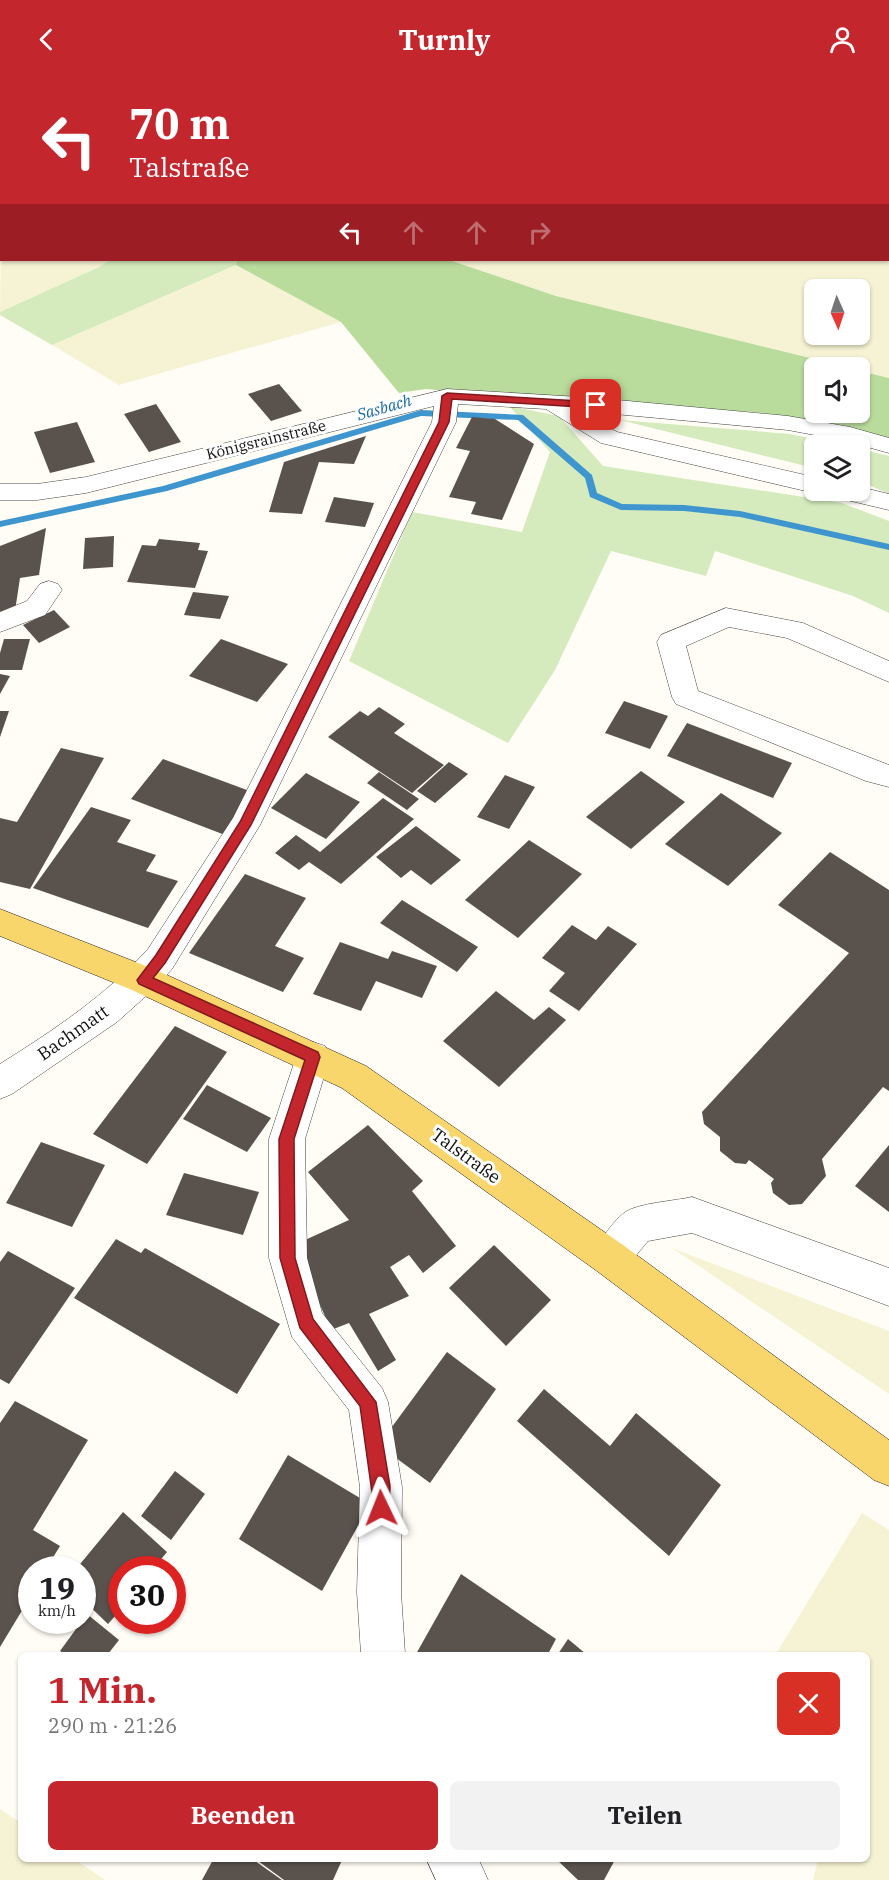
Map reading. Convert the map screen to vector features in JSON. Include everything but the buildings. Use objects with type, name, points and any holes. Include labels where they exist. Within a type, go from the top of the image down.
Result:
[{"type":"main road","name":"Talstraße","points":[[0,922],[144,980],[354,1077],[610,1258],[889,1465]]},
{"type":"street","name":"Königsrainstraße","points":[[0,492],[36,492],[86,485],[446,409],[551,402],[788,423],[850,434],[889,446]]},
{"type":"street","points":[[551,402],[609,438],[804,483]]},
{"type":"street","name":"Bachmatt","points":[[0,1083],[64,1042],[144,980],[160,959],[245,825],[446,409]]},
{"type":"street","points":[[870,497],[889,502]]},
{"type":"street","points":[[0,623],[36,608],[50,590]]},
{"type":"street","points":[[889,672],[793,630],[726,617],[671,642],[686,697],[876,773],[889,776]]},
{"type":"street","points":[[313,1057],[286,1139],[288,1258],[306,1323],[368,1402],[381,1486],[379,1592],[383,1652]]},
{"type":"street","points":[[610,1258],[637,1224],[692,1215],[889,1287]]},
{"type":"street","points":[[453,1862],[464,1880]]},
{"type":"shaded area","points":[[1,261],[108,261],[99,267],[0,312]]},
{"type":"shaded area","points":[[452,261],[889,261],[889,378],[870,373],[870,357],[806,357],[556,296]]},
{"type":"shaded area","points":[[236,265],[341,322],[119,385],[52,345]]},
{"type":"shaded area","points":[[672,1248],[889,1331],[889,1394]]},
{"type":"shaded area","points":[[862,1513],[889,1530],[889,1880],[813,1880],[817,1862],[870,1862],[870,1652],[777,1652]]},
{"type":"shaded area","points":[[0,1809],[18,1821],[18,1862],[78,1862],[105,1880],[0,1880]]},
{"type":"green space","points":[[108,261],[237,261],[236,265],[52,345],[0,315],[0,312]]},
{"type":"green space","points":[[237,261],[452,261],[556,296],[806,357],[804,357],[804,419],[753,412],[499,396],[426,389],[399,393],[341,322],[236,265]]},
{"type":"green space","points":[[870,373],[889,378],[889,438],[828,423],[870,423]]},
{"type":"green space","points":[[509,406],[559,416],[603,466],[804,497],[804,501],[842,503],[889,521],[889,613],[853,596],[715,551],[706,576],[611,551],[555,670],[508,743],[349,661],[412,512],[522,532],[550,452]]},
{"type":"green space","points":[[620,420],[804,437],[804,466]]},
{"type":"green space","points":[[870,451],[889,456],[889,494],[870,485]]},
{"type":"waterway","name":"Sasbach","points":[[0,524],[164,489],[421,413],[520,417],[589,477],[593,495],[621,507],[684,508],[740,514],[889,547]]},
{"type":"route","points":[[381,1508],[381,1486],[368,1402],[306,1323],[288,1258],[286,1139],[313,1057],[144,980],[160,959],[245,825],[398,511],[444,422],[447,396],[596,405]]}]
